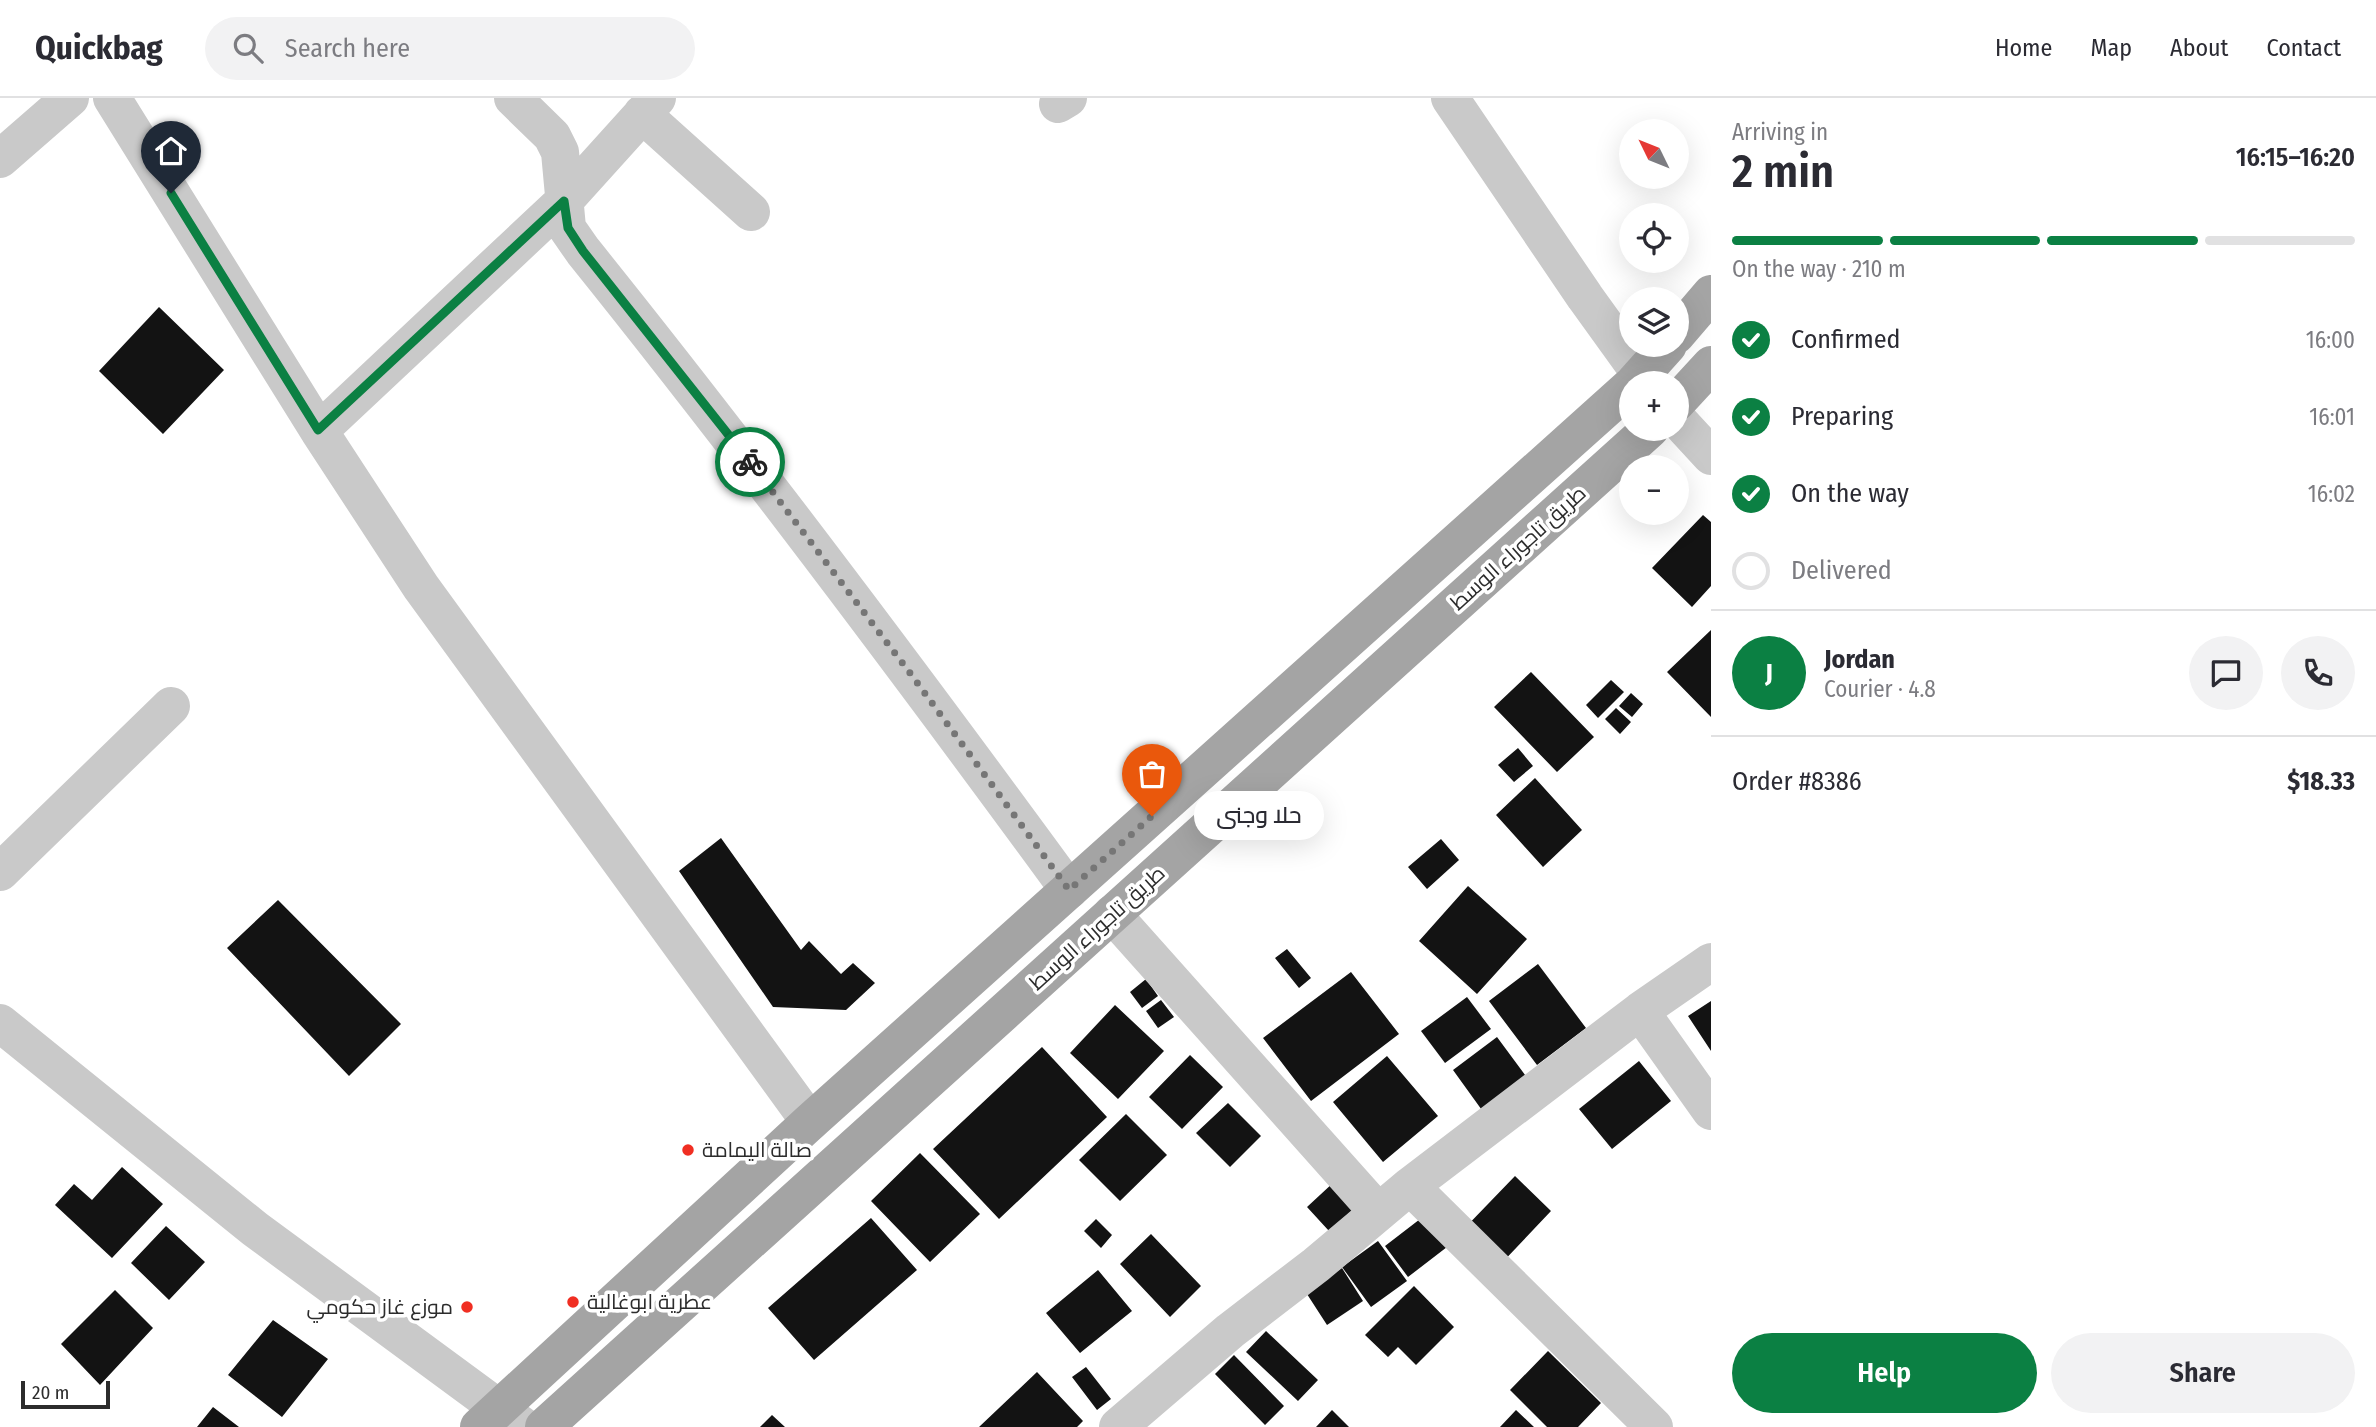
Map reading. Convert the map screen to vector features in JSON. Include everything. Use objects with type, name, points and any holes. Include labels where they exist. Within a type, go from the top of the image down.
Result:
[{"type":"main road","points":[[1689,320],[1711,294]]},
{"type":"main road","points":[[1647,371],[1658,357]]},
{"type":"main road","points":[[1689,389],[1711,365]]},
{"type":"main road","points":[[500,1421],[810,1122],[1619,399]]},
{"type":"main road","name":"طريق تاجوراء الوسط","points":[[544,1427],[1637,441]]},
{"type":"street","points":[[0,159],[70,98]]},
{"type":"street","points":[[112,98],[318,430],[421,587],[810,1122]]},
{"type":"street","points":[[513,98],[552,136],[560,152],[568,228],[583,251],[711,411],[913,677],[1069,890]]},
{"type":"street","points":[[1450,98],[1585,297],[1631,371]]},
{"type":"street","points":[[318,430],[564,201],[650,106],[751,212]]},
{"type":"street","points":[[1689,432],[1711,456]]},
{"type":"street","points":[[0,872],[171,706]]},
{"type":"street","points":[[1112,914],[1378,1212]]},
{"type":"street","points":[[1118,1427],[1230,1331],[1410,1186],[1640,1011],[1711,962]]},
{"type":"street","points":[[1640,1011],[1711,1111]]},
{"type":"street","points":[[0,1023],[255,1229],[500,1421]]},
{"type":"street","points":[[1410,1186],[1637,1421]]},
{"type":"building","points":[[159,307],[224,370],[163,434],[99,371]]},
{"type":"building","points":[[1703,515],[1711,522],[1711,586],[1692,607],[1652,568]]},
{"type":"building","points":[[1711,630],[1711,717],[1667,672]]},
{"type":"building","points":[[1531,672],[1594,737],[1557,772],[1494,707]]},
{"type":"building","points":[[1611,680],[1624,692],[1598,718],[1586,705]]},
{"type":"building","points":[[1631,693],[1643,704],[1632,717],[1619,706]]},
{"type":"building","points":[[1616,708],[1631,722],[1620,734],[1605,719]]},
{"type":"building","points":[[1518,748],[1533,766],[1514,782],[1498,765]]},
{"type":"building","points":[[1535,778],[1582,830],[1543,867],[1496,815]]},
{"type":"building","points":[[721,838],[801,950],[809,941],[841,974],[853,963],[875,983],[846,1010],[773,1007],[679,871]]},
{"type":"building","points":[[1441,839],[1459,860],[1427,889],[1408,867]]},
{"type":"building","points":[[1468,886],[1527,939],[1477,994],[1419,941]]},
{"type":"building","points":[[278,900],[401,1024],[349,1076],[227,948]]},
{"type":"building","points":[[1287,949],[1311,978],[1299,988],[1275,958]]},
{"type":"building","points":[[1538,964],[1586,1028],[1537,1065],[1489,1001]]},
{"type":"building","points":[[1351,972],[1399,1034],[1311,1101],[1263,1038]]},
{"type":"building","points":[[1146,979],[1158,996],[1142,1008],[1130,992]]},
{"type":"building","points":[[1467,997],[1491,1029],[1445,1063],[1421,1031]]},
{"type":"building","points":[[1161,1000],[1174,1017],[1158,1028],[1146,1011]]},
{"type":"building","points":[[1711,1001],[1711,1051],[1688,1016]]},
{"type":"building","points":[[1115,1005],[1164,1051],[1118,1099],[1070,1053]]},
{"type":"building","points":[[1497,1037],[1528,1079],[1484,1113],[1453,1070]]},
{"type":"building","points":[[1042,1047],[1107,1117],[999,1219],[933,1149]]},
{"type":"building","points":[[1190,1055],[1223,1087],[1182,1129],[1149,1097]]},
{"type":"building","points":[[1387,1056],[1438,1116],[1383,1162],[1333,1102]]},
{"type":"building","points":[[1639,1061],[1671,1101],[1612,1149],[1579,1109]]},
{"type":"building","points":[[1228,1103],[1261,1136],[1230,1167],[1196,1133]]},
{"type":"building","points":[[1126,1114],[1167,1155],[1120,1201],[1079,1160]]},
{"type":"building","points":[[920,1153],[980,1214],[930,1262],[871,1201]]},
{"type":"building","points":[[122,1167],[163,1204],[112,1258],[55,1205],[74,1184],[92,1200]]},
{"type":"building","points":[[1515,1176],[1551,1211],[1497,1268],[1460,1233]]},
{"type":"building","points":[[1334,1182],[1357,1206],[1329,1231],[1307,1207]]},
{"type":"building","points":[[1424,1216],[1447,1247],[1408,1277],[1385,1246]]},
{"type":"building","points":[[871,1218],[917,1270],[814,1360],[768,1308]]},
{"type":"building","points":[[1096,1219],[1112,1235],[1101,1248],[1084,1231]]},
{"type":"building","points":[[166,1226],[205,1262],[169,1300],[131,1263]]},
{"type":"building","points":[[1151,1234],[1201,1286],[1170,1317],[1120,1264]]},
{"type":"building","points":[[1378,1241],[1407,1281],[1371,1307],[1342,1267]]},
{"type":"building","points":[[1342,1268],[1363,1301],[1327,1325],[1305,1291]]},
{"type":"building","points":[[1098,1270],[1132,1311],[1080,1353],[1046,1313]]},
{"type":"building","points":[[1414,1286],[1454,1327],[1416,1365],[1398,1347],[1388,1357],[1365,1335]]},
{"type":"building","points":[[115,1290],[153,1328],[100,1385],[61,1344]]},
{"type":"building","points":[[273,1320],[328,1359],[282,1417],[228,1375]]},
{"type":"building","points":[[1266,1331],[1318,1380],[1298,1401],[1246,1352]]},
{"type":"building","points":[[1548,1351],[1601,1403],[1578,1427],[1547,1427],[1510,1390]]},
{"type":"building","points":[[1234,1355],[1284,1406],[1265,1425],[1215,1374]]},
{"type":"building","points":[[1086,1367],[1111,1399],[1097,1410],[1072,1377]]},
{"type":"building","points":[[1037,1372],[1083,1421],[1077,1427],[979,1427]]},
{"type":"building","points":[[213,1407],[239,1427],[197,1427]]},
{"type":"building","points":[[1332,1410],[1349,1427],[1316,1427]]},
{"type":"building","points":[[1516,1410],[1534,1427],[1500,1427]]},
{"type":"building","points":[[772,1415],[785,1427],[760,1427]]},
{"type":"way so far","points":[[750,462],[913,677],[1069,890],[1152,816]]},
{"type":"place","name":"حلا وجنى","points":[[1152,816]]},
{"type":"place","name":"صالة اليمامة","points":[[688,1150]]},
{"type":"place","name":"عطرية ابوغالية","points":[[573,1302]]},
{"type":"place","name":"موزع غاز حكومي","points":[[467,1307]]},
{"type":"route","points":[[171,193],[318,430],[564,201],[568,228],[583,251],[750,462]]}]
